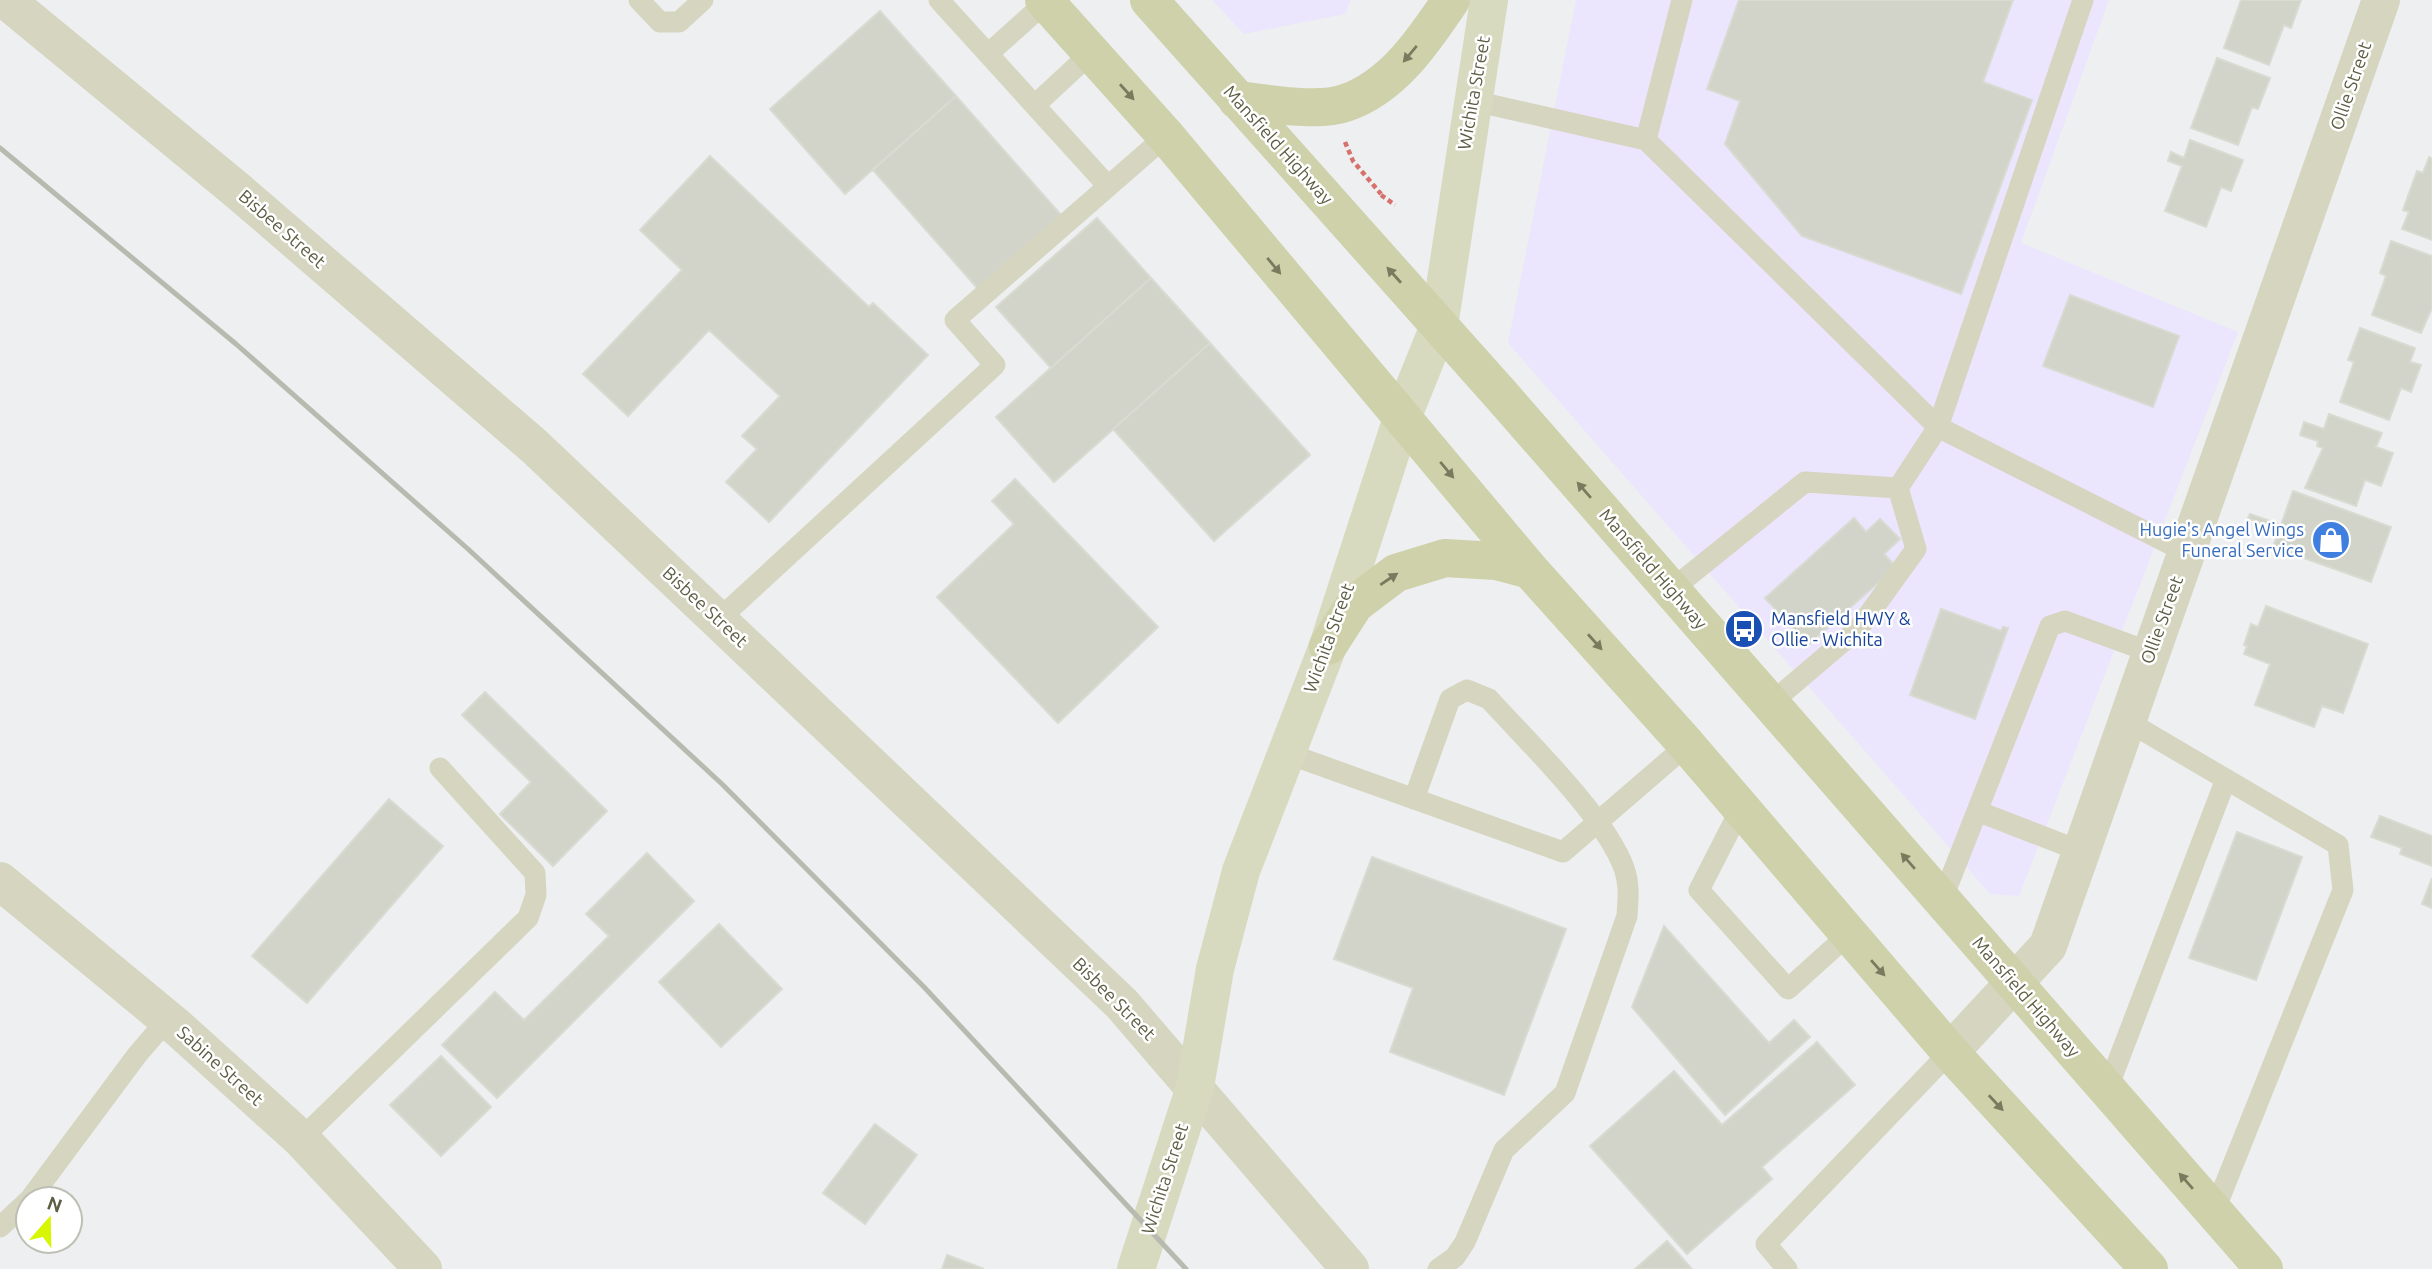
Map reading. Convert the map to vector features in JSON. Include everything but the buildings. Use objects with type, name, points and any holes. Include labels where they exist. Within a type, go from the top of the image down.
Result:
[{"type":"main road","name":"Mansfield Highway","points":[[1149,0],[1771,703],[2264,1269]]},
{"type":"main road","points":[[1237,100],[1297,106],[1343,104],[1385,83],[1451,0]]},
{"type":"main road","name":"Wichita Street","points":[[1136,1269],[1195,1087],[1215,969],[1241,872],[1328,646],[1402,418],[1439,326],[1489,0]]},
{"type":"main road","points":[[1045,1],[1166,136],[1531,570],[1687,745],[1950,1052],[2149,1269]]},
{"type":"main road","points":[[1328,646],[1355,604],[1396,573],[1445,558],[1496,561],[1531,570]]},
{"type":"street","name":"Bisbee Street","points":[[6,0],[238,191],[534,446],[1122,1004],[1350,1269]]},
{"type":"street","name":"Ollie Street","points":[[1950,1052],[2016,985],[2048,946],[2381,0]]},
{"type":"street","name":"Sabine Street","points":[[0,881],[168,1020],[301,1139],[423,1269]]},
{"type":"lane","points":[[639,0],[660,22],[678,22],[703,0]]},
{"type":"lane","points":[[939,0],[1107,185]]},
{"type":"lane","points":[[1646,140],[1682,0]]},
{"type":"lane","points":[[1771,703],[1859,628],[1916,550],[1898,488],[1938,427],[2083,0]]},
{"type":"lane","points":[[988,54],[1045,1]]},
{"type":"lane","points":[[1035,105],[1091,52]]},
{"type":"lane","points":[[1474,100],[1646,140],[1938,427],[2186,552]]},
{"type":"lane","points":[[718,620],[995,365],[955,320],[1166,136]]},
{"type":"lane","points":[[1671,590],[1805,482],[1898,488]]},
{"type":"lane","points":[[1942,900],[2050,626],[2065,621],[2150,652]]},
{"type":"lane","points":[[1414,799],[1450,699],[1467,690],[1489,699],[1599,824],[1624,867],[1629,889],[1627,916],[1565,1093],[1504,1150],[1465,1242],[1455,1257],[1438,1269]]},
{"type":"lane","points":[[2127,720],[2338,845],[2343,890],[2214,1212]]},
{"type":"lane","points":[[1286,753],[1563,852],[1599,824],[1687,745]]},
{"type":"lane","points":[[301,1139],[528,918],[536,895],[535,873],[440,768]]},
{"type":"lane","points":[[2107,1090],[2226,779]]},
{"type":"lane","points":[[1741,808],[1699,890],[1788,989],[1849,934]]},
{"type":"lane","points":[[1978,811],[2080,851]]},
{"type":"lane","points":[[40,1185],[137,1055],[168,1020]]},
{"type":"lane","points":[[1787,1269],[1766,1244],[1950,1052]]},
{"type":"lane","points":[[0,1227],[14,1214]]},
{"type":"path","points":[[1344,137],[1353,161],[1381,194]]},
{"type":"shaded area","points":[[1212,0],[1351,0],[1345,14],[1244,34]]},
{"type":"shaded area","points":[[1576,0],[2109,0],[2021,243],[2238,332],[2019,896],[1990,894],[1508,343]]},
{"type":"railway","points":[[0,148],[236,344],[468,549],[723,785],[924,987],[1186,1269]]},
{"type":"place","name":"Hugie's Angel Wings Funeral Service","points":[[2331,540]]},
{"type":"place","name":"Mansfield HWY & Ollie - Wichita","points":[[1744,629]]}]
